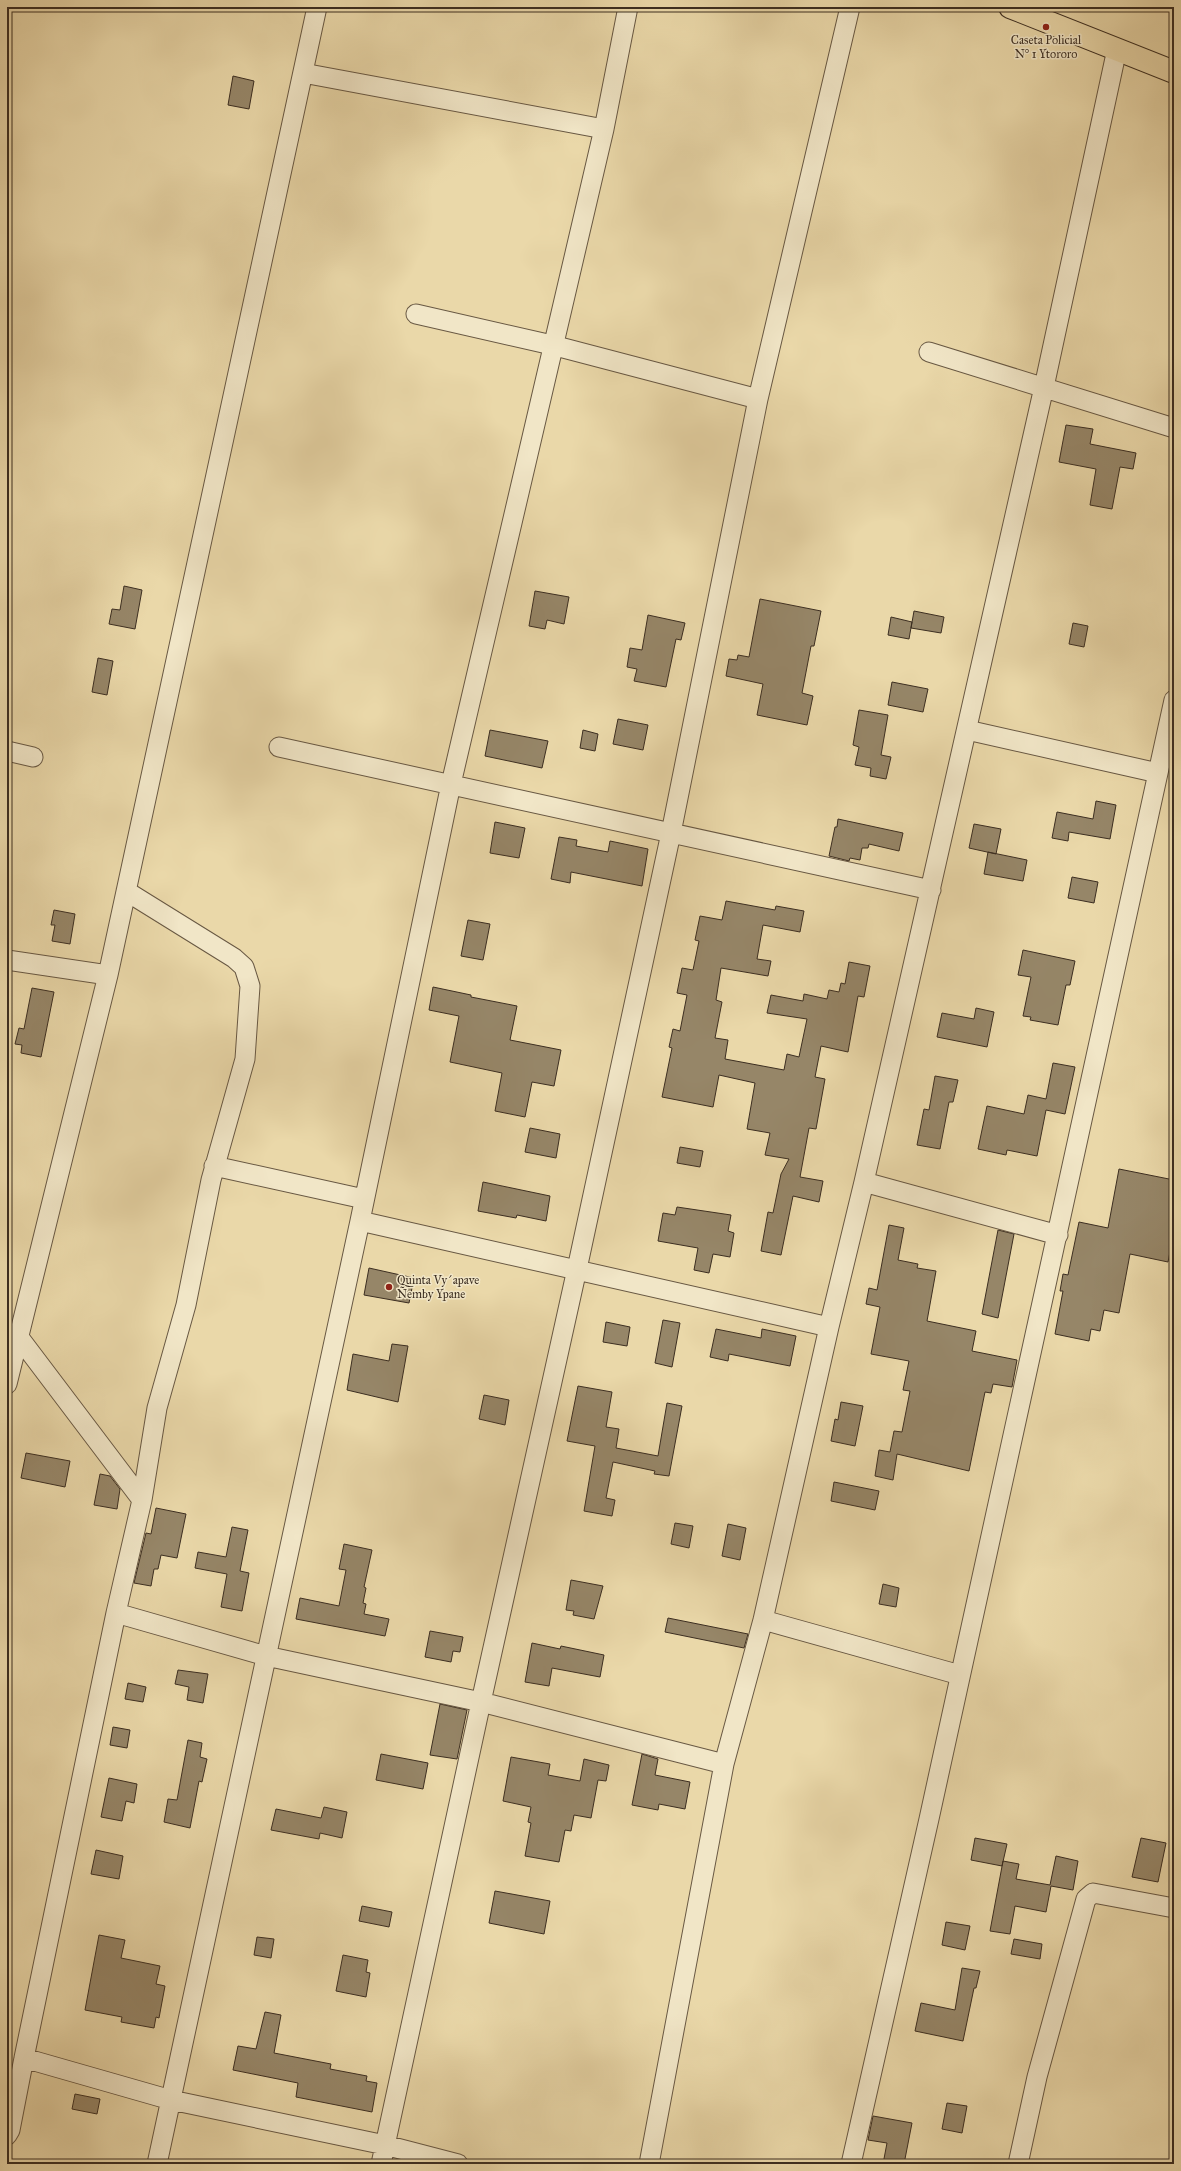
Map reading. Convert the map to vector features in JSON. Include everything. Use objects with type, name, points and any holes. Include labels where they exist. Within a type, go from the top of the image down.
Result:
[{"type":"main road","points":[[1010,7],[1174,72]]},
{"type":"street","points":[[7,1384],[108,975],[317,7]]},
{"type":"street","points":[[157,2164],[360,1222],[451,784],[552,345],[604,129],[628,7]]},
{"type":"street","points":[[381,2164],[671,833],[758,399],[850,7]]},
{"type":"street","points":[[649,2164],[724,1764],[763,1620],[829,1327],[931,890],[1044,387],[1117,49]]},
{"type":"street","points":[[303,72],[604,129]]},
{"type":"street","points":[[416,314],[552,345],[758,399]]},
{"type":"street","points":[[929,352],[1174,428]]},
{"type":"street","points":[[851,2164],[928,1826],[1174,700]]},
{"type":"street","points":[[967,730],[1158,773]]},
{"type":"street","points":[[279,747],[931,890]]},
{"type":"street","points":[[7,751],[33,757]]},
{"type":"street","points":[[7,2135],[10,2130],[116,1612],[142,1500],[158,1408],[186,1305],[214,1166],[245,1059],[250,986],[244,967],[234,958],[126,891]]},
{"type":"street","points":[[7,960],[108,975]]},
{"type":"street","points":[[214,1166],[364,1199]]},
{"type":"street","points":[[864,1182],[1058,1235]]},
{"type":"street","points":[[360,1222],[577,1269],[829,1327]]},
{"type":"street","points":[[18,1336],[142,1500]]},
{"type":"street","points":[[116,1612],[266,1656],[481,1702],[724,1764]]},
{"type":"street","points":[[763,1620],[960,1675]]},
{"type":"street","points":[[1018,2164],[1037,2077],[1086,1899],[1093,1893],[1174,1908]]},
{"type":"street","points":[[24,2058],[171,2100],[386,2145],[458,2164]]},
{"type":"building","points":[[233,76],[254,81],[249,109],[228,105]]},
{"type":"building","points":[[1066,425],[1093,429],[1090,444],[1136,453],[1133,469],[1120,467],[1112,509],[1090,505],[1096,469],[1059,462]]},
{"type":"building","points":[[124,586],[142,590],[135,629],[109,624],[112,609],[120,610]]},
{"type":"building","points":[[535,591],[569,597],[564,624],[547,620],[545,629],[529,626]]},
{"type":"building","points":[[760,599],[821,611],[814,646],[811,646],[802,693],[813,696],[807,725],[757,715],[763,684],[726,676],[729,659],[737,660],[738,655],[749,657]]},
{"type":"building","points":[[914,611],[944,617],[941,633],[911,628]]},
{"type":"building","points":[[648,615],[685,623],[681,640],[676,639],[666,687],[634,681],[637,669],[627,667],[630,648],[642,650]]},
{"type":"building","points":[[891,617],[912,622],[909,639],[888,635]]},
{"type":"building","points":[[1073,623],[1088,626],[1084,647],[1069,644]]},
{"type":"building","points":[[98,658],[113,661],[107,695],[92,692]]},
{"type":"building","points":[[892,682],[928,689],[923,712],[888,705]]},
{"type":"building","points":[[859,710],[888,715],[881,755],[891,757],[886,779],[870,776],[871,768],[855,765],[859,747],[853,745]]},
{"type":"building","points":[[618,719],[648,725],[643,750],[613,744]]},
{"type":"building","points":[[490,730],[548,741],[542,768],[485,756]]},
{"type":"building","points":[[583,730],[598,734],[595,751],[580,748]]},
{"type":"building","points":[[1096,801],[1116,805],[1110,839],[1069,832],[1068,841],[1052,838],[1057,812],[1093,819]]},
{"type":"building","points":[[838,819],[903,833],[899,851],[869,844],[868,848],[862,848],[860,860],[850,858],[849,861],[829,856]]},
{"type":"building","points":[[495,822],[525,828],[519,858],[490,853]]},
{"type":"building","points":[[974,824],[1001,829],[996,854],[969,848]]},
{"type":"building","points":[[559,837],[577,840],[576,846],[608,852],[610,841],[648,849],[642,886],[571,872],[570,883],[551,879]]},
{"type":"building","points":[[988,852],[1027,860],[1023,881],[984,874]]},
{"type":"building","points":[[1072,877],[1098,882],[1094,903],[1068,898]]},
{"type":"building","points":[[726,901],[775,910],[776,906],[804,911],[800,932],[763,925],[757,959],[771,961],[768,976],[721,968],[716,1000],[722,1002],[715,1038],[728,1040],[725,1059],[784,1070],[787,1054],[799,1057],[807,1019],[767,1013],[771,995],[803,1001],[804,994],[827,999],[829,990],[839,992],[841,983],[845,984],[849,962],[870,966],[864,997],[858,996],[848,1052],[821,1046],[815,1077],[825,1079],[816,1129],[809,1128],[800,1177],[823,1181],[819,1202],[793,1196],[781,1255],[761,1251],[768,1212],[773,1213],[781,1174],[789,1159],[765,1155],[770,1133],[747,1129],[755,1083],[719,1075],[713,1107],[662,1097],[672,1048],[669,1047],[673,1029],[680,1031],[687,995],[677,993],[682,968],[693,970],[699,941],[695,940],[700,916],[722,920]]},
{"type":"building","points":[[54,910],[75,914],[70,944],[52,941],[55,925],[51,925]]},
{"type":"building","points":[[468,920],[490,924],[483,960],[461,956]]},
{"type":"building","points":[[1023,950],[1075,961],[1070,985],[1066,985],[1058,1025],[1030,1020],[1031,1017],[1023,1016],[1031,977],[1018,975]]},
{"type":"building","points":[[433,987],[471,995],[471,997],[517,1006],[510,1040],[561,1050],[554,1086],[532,1082],[525,1117],[495,1111],[502,1073],[450,1062],[459,1016],[429,1010]]},
{"type":"building","points":[[32,988],[54,992],[41,1057],[21,1053],[22,1045],[15,1044],[19,1028],[24,1029]]},
{"type":"building","points":[[976,1008],[994,1012],[987,1047],[937,1037],[942,1013],[974,1019]]},
{"type":"building","points":[[1053,1063],[1075,1067],[1065,1114],[1046,1110],[1037,1156],[1007,1150],[1006,1155],[978,1149],[987,1106],[1024,1114],[1028,1095],[1046,1099]]},
{"type":"building","points":[[935,1076],[958,1080],[953,1102],[949,1102],[940,1149],[917,1145],[924,1109],[929,1110]]},
{"type":"building","points":[[530,1128],[560,1134],[556,1158],[525,1152]]},
{"type":"building","points":[[680,1147],[703,1151],[700,1167],[677,1163]]},
{"type":"building","points":[[1119,1169],[1174,1180],[1174,1231],[1168,1262],[1130,1254],[1119,1313],[1104,1310],[1100,1331],[1091,1329],[1089,1341],[1055,1334],[1063,1291],[1060,1291],[1063,1274],[1068,1275],[1079,1222],[1108,1228]]},
{"type":"building","points":[[483,1182],[550,1196],[546,1221],[517,1215],[516,1218],[478,1211]]},
{"type":"building","points":[[677,1207],[731,1215],[728,1231],[734,1233],[730,1257],[713,1254],[709,1273],[694,1270],[698,1248],[658,1241],[663,1213],[675,1215]]},
{"type":"building","points":[[889,1225],[904,1228],[898,1260],[918,1264],[917,1268],[936,1271],[927,1321],[976,1331],[972,1351],[1017,1360],[1012,1387],[993,1384],[991,1393],[985,1392],[969,1471],[897,1454],[893,1480],[875,1476],[879,1450],[890,1452],[894,1431],[902,1432],[910,1391],[903,1390],[909,1361],[871,1354],[880,1307],[866,1304],[869,1288],[877,1290]]},
{"type":"building","points":[[998,1230],[1014,1234],[998,1318],[982,1314]]},
{"type":"building","name":"Quinta Vy´apave Ñemby Ypane","points":[[369,1268],[414,1278],[409,1303],[364,1295]]},
{"type":"building","points":[[663,1320],[680,1323],[672,1367],[655,1363]]},
{"type":"building","points":[[606,1322],[630,1327],[627,1346],[603,1342]]},
{"type":"building","points":[[716,1329],[761,1338],[762,1329],[796,1336],[790,1366],[729,1354],[728,1361],[710,1357]]},
{"type":"building","points":[[392,1344],[408,1346],[398,1402],[347,1390],[353,1354],[389,1361]]},
{"type":"building","points":[[578,1386],[612,1392],[606,1427],[619,1429],[616,1448],[658,1456],[667,1403],[682,1406],[669,1476],[654,1474],[655,1471],[613,1462],[606,1498],[615,1500],[612,1516],[584,1511],[595,1446],[567,1441]]},
{"type":"building","points":[[484,1395],[509,1400],[505,1425],[479,1419]]},
{"type":"building","points":[[841,1402],[863,1406],[855,1446],[831,1441],[835,1419],[838,1420]]},
{"type":"building","points":[[26,1453],[70,1461],[65,1487],[21,1478]]},
{"type":"building","points":[[100,1474],[110,1476],[120,1489],[117,1509],[94,1505]]},
{"type":"building","points":[[834,1482],[879,1491],[875,1510],[831,1501]]},
{"type":"building","points":[[156,1508],[186,1514],[177,1558],[161,1555],[158,1569],[154,1569],[151,1586],[134,1583],[146,1533],[151,1534]]},
{"type":"building","points":[[675,1523],[693,1526],[689,1548],[671,1544]]},
{"type":"building","points":[[728,1524],[746,1528],[740,1560],[722,1556]]},
{"type":"building","points":[[232,1527],[248,1530],[240,1571],[249,1573],[242,1611],[221,1607],[227,1574],[195,1568],[198,1552],[226,1557]]},
{"type":"building","points":[[344,1544],[372,1550],[364,1587],[366,1588],[363,1603],[366,1604],[364,1614],[389,1619],[385,1636],[296,1619],[300,1598],[339,1606],[346,1570],[339,1569]]},
{"type":"building","points":[[571,1580],[603,1586],[594,1619],[573,1615],[574,1611],[566,1610]]},
{"type":"building","points":[[883,1584],[899,1588],[896,1607],[879,1604]]},
{"type":"building","points":[[668,1618],[748,1634],[744,1648],[665,1632]]},
{"type":"building","points":[[430,1631],[463,1637],[460,1652],[453,1651],[451,1662],[425,1657]]},
{"type":"building","points":[[532,1643],[560,1649],[561,1646],[604,1655],[600,1677],[552,1668],[549,1686],[525,1682]]},
{"type":"building","points":[[178,1670],[208,1674],[203,1703],[187,1700],[189,1687],[175,1684]]},
{"type":"building","points":[[128,1683],[146,1687],[143,1702],[125,1699]]},
{"type":"building","points":[[440,1704],[467,1710],[457,1759],[430,1755]]},
{"type":"building","points":[[113,1727],[130,1730],[127,1748],[110,1745]]},
{"type":"building","points":[[188,1740],[202,1743],[200,1757],[207,1759],[202,1782],[199,1781],[190,1828],[164,1822],[168,1799],[177,1800]]},
{"type":"building","points":[[381,1754],[428,1763],[423,1789],[376,1780]]},
{"type":"building","points":[[642,1754],[658,1759],[655,1775],[690,1782],[685,1809],[659,1804],[658,1810],[632,1805]]},
{"type":"building","points":[[511,1757],[550,1764],[548,1775],[580,1781],[584,1759],[609,1765],[606,1781],[598,1780],[591,1818],[574,1815],[571,1831],[565,1830],[559,1862],[525,1856],[531,1823],[528,1822],[531,1807],[503,1801]]},
{"type":"building","points":[[109,1778],[137,1784],[134,1803],[126,1801],[122,1821],[101,1817]]},
{"type":"building","points":[[324,1807],[347,1812],[342,1838],[320,1833],[319,1839],[271,1830],[276,1809],[321,1818]]},
{"type":"building","points":[[975,1838],[1007,1844],[1002,1866],[971,1860]]},
{"type":"building","points":[[1141,1838],[1166,1843],[1158,1882],[1132,1877]]},
{"type":"building","points":[[96,1850],[123,1856],[119,1879],[91,1874]]},
{"type":"building","points":[[1056,1856],[1078,1861],[1073,1890],[1051,1886],[1046,1912],[1015,1906],[1010,1934],[990,1931],[1003,1861],[1019,1864],[1016,1879],[1050,1885]]},
{"type":"building","points":[[495,1891],[550,1901],[544,1934],[489,1923]]},
{"type":"building","points":[[362,1906],[392,1912],[389,1927],[359,1921]]},
{"type":"building","points":[[946,1922],[970,1926],[965,1950],[942,1945]]},
{"type":"building","points":[[99,1935],[125,1940],[121,1958],[160,1966],[156,1984],[165,1986],[159,2018],[156,2017],[154,2028],[121,2022],[122,2017],[85,2010]]},
{"type":"building","points":[[257,1937],[274,1939],[271,1958],[254,1955]]},
{"type":"building","points":[[1014,1939],[1042,1944],[1040,1959],[1011,1954]]},
{"type":"building","points":[[343,1955],[368,1960],[366,1972],[370,1973],[366,1997],[336,1991]]},
{"type":"building","points":[[962,1968],[980,1971],[976,1988],[974,1988],[963,2041],[915,2031],[921,2003],[955,2010]]},
{"type":"building","points":[[265,2012],[281,2015],[274,2053],[331,2064],[330,2069],[367,2076],[366,2081],[377,2083],[372,2112],[296,2097],[298,2083],[233,2070],[238,2046],[256,2049]]},
{"type":"building","points":[[75,2094],[100,2099],[97,2114],[72,2109]]},
{"type":"building","points":[[947,2103],[967,2106],[962,2133],[942,2129]]},
{"type":"building","points":[[873,2116],[912,2123],[904,2164],[883,2164],[887,2143],[868,2140]]},
{"type":"place","name":"Caseta Policial N° 1 Ytororo","points":[[1046,27]]},
{"type":"place","name":"Quinta Vy´apave Ñemby Ypane","points":[[389,1287]]}]
